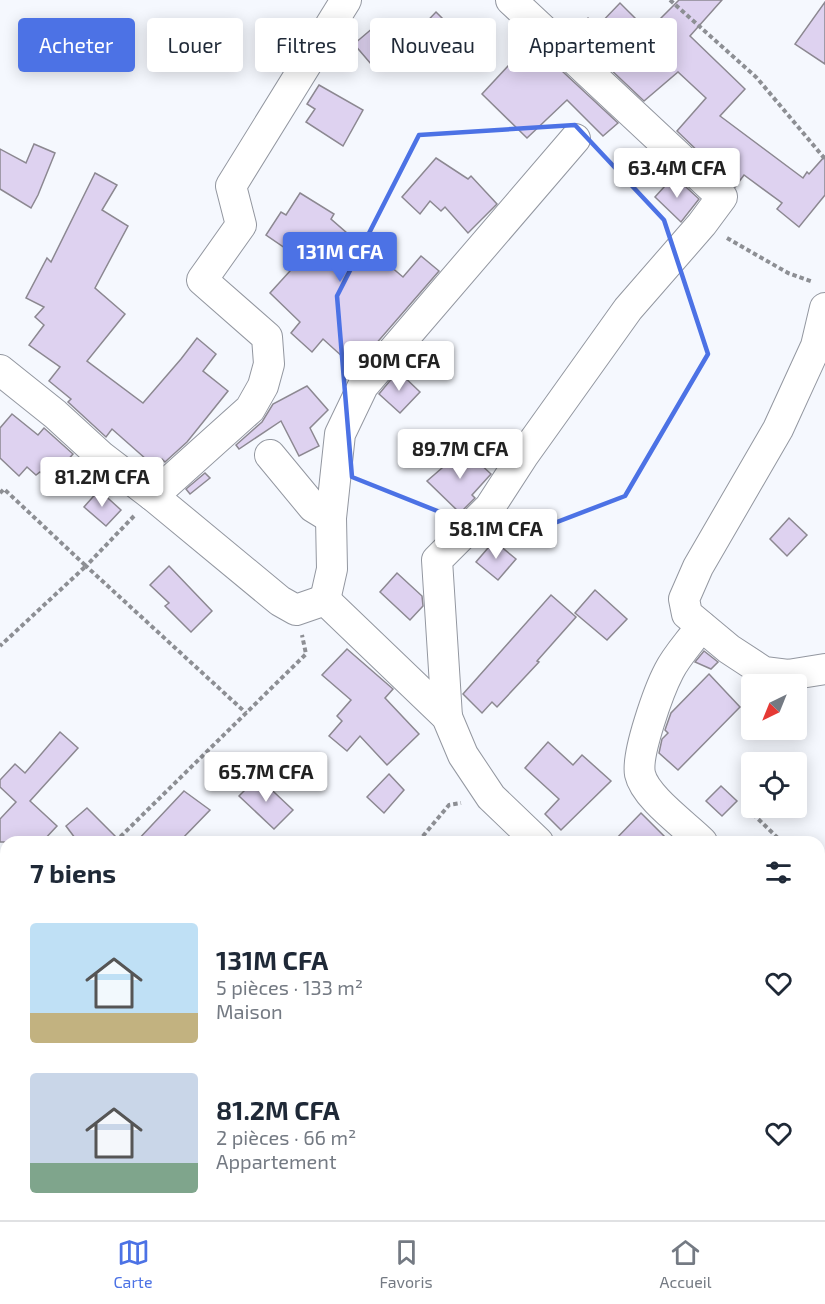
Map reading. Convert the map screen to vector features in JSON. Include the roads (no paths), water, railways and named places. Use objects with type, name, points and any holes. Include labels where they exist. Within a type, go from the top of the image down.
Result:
[{"type":"street","points":[[153,496],[250,409],[262,386],[269,364],[267,337],[202,280],[241,225],[231,186],[346,0]]},
{"type":"street","points":[[511,0],[722,197],[702,224],[628,309],[523,456],[490,507],[437,560],[447,717],[463,755],[491,797],[532,836]]},
{"type":"street","points":[[325,600],[332,569],[331,518],[340,434],[363,386],[575,139]]},
{"type":"street","points":[[820,296],[816,346],[778,429],[690,583],[684,599],[687,614],[729,649],[764,672],[788,675],[825,669]]},
{"type":"street","points":[[0,370],[55,414],[102,457],[280,601],[296,610],[325,600]]},
{"type":"street","points":[[270,455],[313,507],[331,518]]},
{"type":"street","points":[[325,600],[447,717]]},
{"type":"street","points":[[696,836],[659,802],[640,774],[643,746],[669,670],[701,626]]}]
